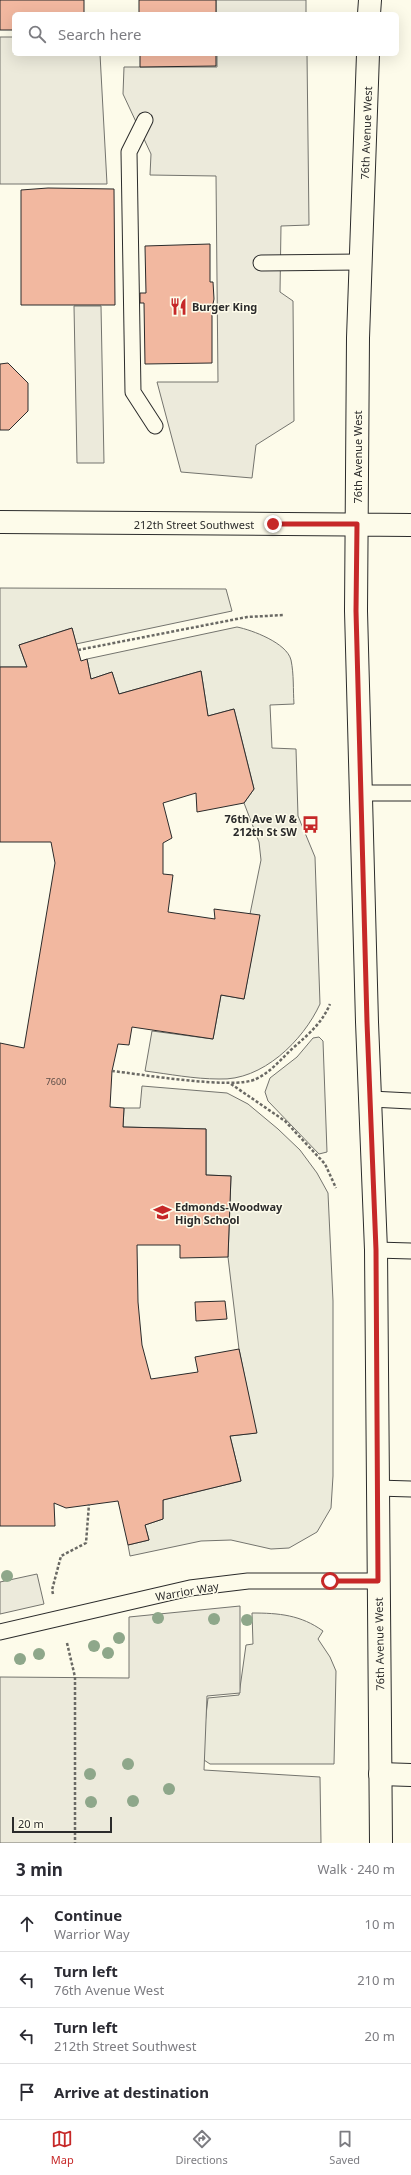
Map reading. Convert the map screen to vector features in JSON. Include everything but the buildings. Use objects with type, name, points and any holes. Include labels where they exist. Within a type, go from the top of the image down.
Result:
[{"type":"street","points":[[370,0],[370,12]]},
{"type":"street","name":"76th Avenue West","points":[[368,56],[360,262],[356,611],[367,1022],[376,1250],[381,1843]]},
{"type":"street","name":"212th Street Southwest","points":[[0,522],[411,525]]},
{"type":"street","points":[[380,1774],[411,1775]]},
{"type":"lane","points":[[145,120],[129,152],[133,392],[155,426]]},
{"type":"lane","points":[[261,263],[360,262]]},
{"type":"lane","points":[[361,793],[411,793]]},
{"type":"lane","points":[[371,1100],[411,1100]]},
{"type":"lane","points":[[376,1250],[411,1251]]},
{"type":"lane","points":[[377,1488],[411,1488]]},
{"type":"lane","name":"Warrior Way","points":[[0,1632],[190,1588],[248,1581],[378,1581]]},
{"type":"path","points":[[78,650],[247,617],[284,615]]},
{"type":"path","points":[[112,1071],[230,1084],[255,1080],[270,1070],[324,1019],[330,1004]]},
{"type":"path","points":[[230,1084],[285,1121],[325,1164],[336,1188]]},
{"type":"path","points":[[75,1843],[75,1677],[61,1619],[52,1590],[61,1556],[86,1543],[90,1504]]},
{"type":"shaded area","points":[[216,0],[306,0],[306,12],[216,12]]},
{"type":"shaded area","points":[[0,37],[12,37],[12,56],[100,56],[107,184],[0,184]]},
{"type":"shaded area","points":[[217,56],[307,56],[309,225],[281,226],[280,292],[293,301],[294,421],[256,445],[252,478],[181,472],[157,382],[218,382],[216,176],[150,175],[151,154],[123,94],[124,67],[217,67]]},
{"type":"shaded area","points":[[74,306],[101,306],[104,463],[77,463]]},
{"type":"shaded area","points":[[0,588],[226,589],[232,611],[76,644],[72,628],[19,645],[27,667],[0,667]]},
{"type":"shaded area","points":[[237,627],[268,638],[283,648],[291,660],[294,704],[270,705],[272,748],[296,749],[298,816],[315,857],[320,1004],[313,1018],[292,1045],[265,1066],[251,1073],[235,1078],[210,1079],[145,1071],[152,1031],[213,1039],[221,995],[244,999],[259,916],[250,914],[261,860],[259,842],[244,803],[254,789],[234,709],[208,716],[201,671],[119,694],[112,672],[91,679],[87,659]]},
{"type":"shaded area","points":[[319,1037],[323,1041],[327,1152],[319,1154],[268,1101],[265,1092],[270,1078],[297,1057],[313,1038]]},
{"type":"shaded area","points":[[142,1086],[227,1093],[248,1104],[300,1150],[317,1173],[328,1193],[333,1301],[333,1476],[331,1508],[317,1532],[289,1548],[271,1549],[231,1540],[201,1541],[130,1556],[128,1545],[149,1540],[145,1525],[163,1519],[163,1500],[241,1481],[230,1436],[256,1433],[239,1349],[228,1257],[231,1176],[206,1175],[206,1129],[123,1127],[124,1108],[140,1108]]},
{"type":"shaded area","points":[[37,1574],[44,1604],[0,1614],[0,1582]]},
{"type":"shaded area","points":[[240,1606],[240,1693],[207,1696],[204,1770],[320,1777],[321,1843],[0,1843],[0,1677],[129,1678],[129,1617]]},
{"type":"shaded area","points":[[252,1613],[281,1614],[298,1618],[323,1631],[318,1639],[330,1657],[336,1671],[334,1764],[210,1764],[201,1758],[208,1698],[239,1695],[246,1645],[253,1644]]},
{"type":"place","name":"Burger King","points":[[179,306]]},
{"type":"place","name":"76th Ave W & 212th St SW","points":[[310,824]]},
{"type":"place","name":"Edmonds-Woodway High School","points":[[162,1212]]},
{"type":"route","points":[[273,524],[357,524],[356,611],[367,1022],[376,1250],[378,1581],[330,1581]]}]
